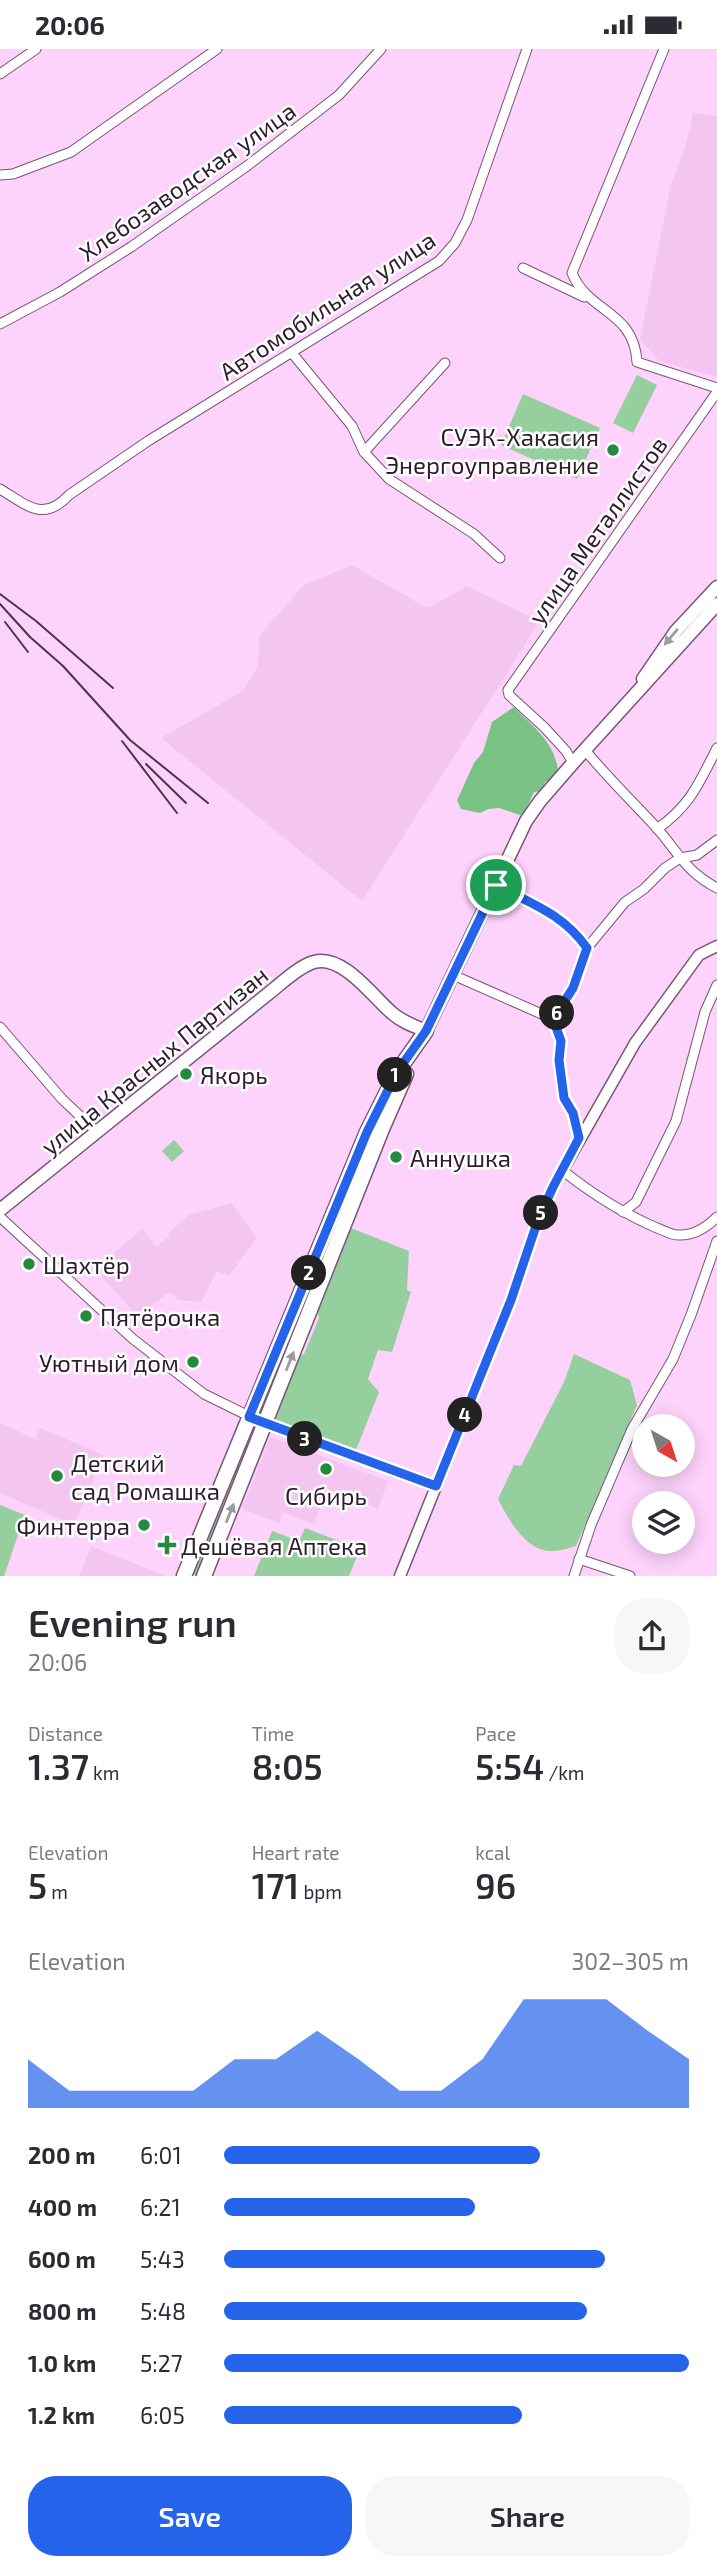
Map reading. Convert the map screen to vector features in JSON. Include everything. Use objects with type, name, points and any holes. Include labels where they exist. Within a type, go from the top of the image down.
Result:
[{"type":"main road","points":[[625,705],[661,650],[717,587]]},
{"type":"main road","points":[[204,1576],[382,1129],[526,821],[573,763],[717,604]]},
{"type":"main road","name":"улица Красных Партизан","points":[[0,1210],[311,962],[324,960],[340,966],[392,1013],[426,1031]]},
{"type":"main road","points":[[184,1576],[367,1132],[397,1072],[426,1031]]},
{"type":"street","points":[[0,74],[36,49]]},
{"type":"street","points":[[0,176],[13,174],[71,152],[218,49]]},
{"type":"street","name":"Хлебозаводская улица","points":[[0,324],[60,292],[131,247],[247,166],[339,95],[381,49]]},
{"type":"street","name":"Автомобильная улица","points":[[0,489],[29,506],[46,511],[60,506],[69,495],[148,440],[439,261],[455,243],[467,220],[527,49]]},
{"type":"street","points":[[664,49],[572,273],[578,286],[592,300],[620,320],[636,344],[637,362],[717,390]]},
{"type":"street","points":[[523,268],[592,300]]},
{"type":"street","points":[[292,353],[352,426],[364,452],[389,479],[474,534],[500,558]]},
{"type":"street","points":[[364,452],[445,363]]},
{"type":"street","name":"улица Металлистов","points":[[573,763],[566,751],[509,695],[508,690],[717,390]]},
{"type":"street","points":[[657,829],[678,815],[690,800],[717,748]]},
{"type":"street","points":[[585,750],[610,781],[657,829],[689,870],[717,888]]},
{"type":"street","points":[[553,1019],[573,988],[587,948],[625,902],[680,858],[697,855],[717,840]]},
{"type":"street","points":[[496,885],[563,920],[587,948]]},
{"type":"street","points":[[400,1576],[511,1300],[538,1220],[562,1170],[635,1042],[699,955],[717,946]]},
{"type":"street","points":[[453,975],[553,1019],[561,1041],[559,1060],[564,1098],[573,1113],[579,1138]]},
{"type":"street","points":[[623,1212],[636,1202],[676,1121],[705,1012],[717,985]]},
{"type":"street","points":[[0,1027],[62,1099],[97,1132]]},
{"type":"street","points":[[562,1170],[623,1212],[676,1235],[707,1227],[717,1217]]},
{"type":"street","points":[[0,1217],[153,1355],[204,1394],[265,1424],[436,1486]]},
{"type":"street","points":[[574,1576],[632,1429],[673,1359],[717,1241]]},
{"type":"street","points":[[579,1559],[629,1576]]},
{"type":"shaded area","points":[[693,113],[717,116],[717,377],[659,361],[640,339],[671,184],[685,148]]},
{"type":"shaded area","points":[[352,565],[427,608],[466,586],[540,621],[362,901],[161,738],[243,691],[258,666],[259,636],[304,585]]},
{"type":"shaded area","points":[[231,1203],[257,1237],[229,1276],[217,1271],[201,1302],[179,1300],[169,1292],[138,1317],[95,1269],[142,1229],[156,1247],[189,1215]]},
{"type":"shaded area","name":"Детский сад Ромашка","points":[[0,1423],[35,1439],[40,1428],[104,1455],[74,1525],[0,1493]]},
{"type":"shaded area","points":[[270,1437],[388,1481],[378,1509],[327,1489],[314,1524],[283,1512],[279,1523],[242,1509]]},
{"type":"shaded area","points":[[91,1546],[166,1576],[79,1576]]},
{"type":"green space","points":[[637,375],[657,385],[633,433],[613,423]]},
{"type":"green space","points":[[523,394],[600,428],[577,479],[501,445]]},
{"type":"green space","points":[[514,707],[547,743],[558,770],[553,779],[545,782],[542,791],[534,792],[523,816],[499,808],[480,813],[461,809],[457,800],[474,763],[483,752],[492,722]]},
{"type":"green space","points":[[174,1140],[184,1151],[172,1162],[162,1151]]},
{"type":"green space","points":[[351,1228],[409,1251],[407,1290],[411,1292],[392,1352],[378,1350],[368,1379],[379,1392],[356,1450],[274,1420],[299,1357],[304,1354],[319,1318],[317,1311]]},
{"type":"green space","points":[[574,1354],[630,1380],[637,1405],[576,1546],[553,1551],[535,1547],[527,1541],[507,1516],[498,1499],[514,1465],[521,1466],[564,1382]]},
{"type":"green space","points":[[250,1424],[259,1428],[200,1576],[189,1574]]},
{"type":"green space","points":[[0,1505],[25,1515],[4,1576],[0,1576]]},
{"type":"green space","points":[[305,1528],[360,1549],[349,1576],[254,1576],[272,1531],[299,1541]]},
{"type":"railway","points":[[0,594],[36,621],[113,688]]},
{"type":"railway","points":[[0,604],[30,637],[63,666],[130,740],[208,803]]},
{"type":"railway","points":[[5,622],[28,652]]},
{"type":"railway","points":[[122,741],[177,813]]},
{"type":"railway","points":[[146,764],[186,803]]},
{"type":"place","name":"СУЭК-Хакасия Энергоуправление","points":[[613,450]]},
{"type":"place","name":"Якорь","points":[[186,1074]]},
{"type":"place","name":"Аннушка","points":[[396,1157]]},
{"type":"place","name":"Шахтёр","points":[[29,1264]]},
{"type":"place","name":"Пятёрочка","points":[[86,1316]]},
{"type":"place","name":"Уютный дом","points":[[193,1362]]},
{"type":"place","name":"Сибирь","points":[[326,1469]]},
{"type":"place","name":"Детский сад Ромашка","points":[[57,1476]]},
{"type":"place","name":"Финтерра","points":[[144,1525]]},
{"type":"place","name":"Дешёвая Аптека","points":[[167,1545]]},
{"type":"route","points":[[496,885],[563,920],[587,948],[573,988],[553,1019],[561,1041],[559,1060],[564,1098],[573,1113],[579,1138],[538,1220],[511,1300],[436,1486],[249,1417],[367,1132],[397,1072],[426,1031],[496,885]]}]
